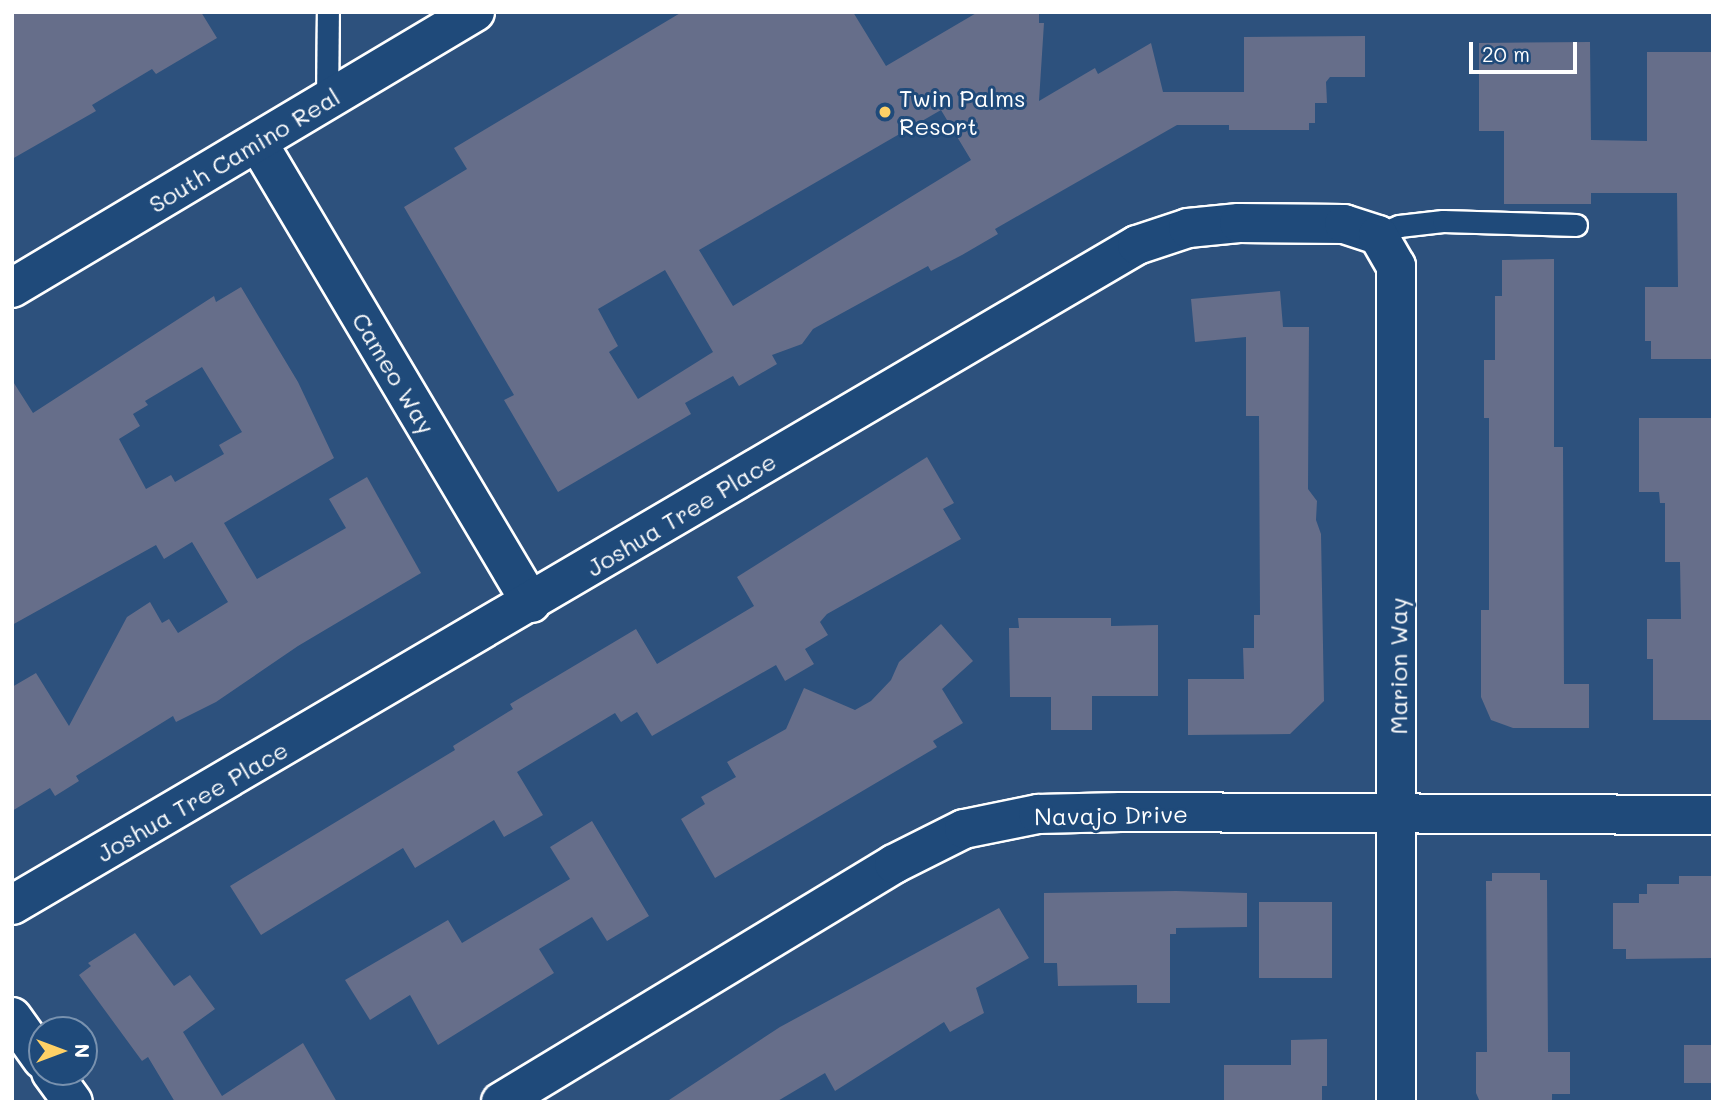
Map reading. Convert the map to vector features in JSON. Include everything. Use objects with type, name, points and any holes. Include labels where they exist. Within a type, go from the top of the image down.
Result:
[{"type":"street","name":"South Camino Real","points":[[12,288],[475,12]]},
{"type":"street","name":"Cameo Way","points":[[258,143],[531,603]]},
{"type":"street","name":"Joshua Tree Place","points":[[12,905],[531,603],[1137,245],[1188,228],[1239,223],[1344,224],[1378,235]]},
{"type":"street","name":"Marion Way","points":[[1378,235],[1396,266],[1396,1102]]},
{"type":"street","name":"Navajo Drive","points":[[501,1102],[894,864],[964,829],[1038,814],[1079,813],[1713,816]]},
{"type":"street","points":[[12,1017],[28,1039]]},
{"type":"street","points":[[61,1086],[73,1102]]},
{"type":"lane","points":[[327,100],[328,12]]},
{"type":"lane","points":[[1378,235],[1399,226],[1443,221],[1576,225]]},
{"type":"building","points":[[12,12],[201,12],[217,38],[156,74],[152,69],[92,105],[96,111],[12,159]]},
{"type":"building","points":[[682,12],[853,12],[886,66],[978,12],[1039,12],[1039,23],[1044,23],[1039,101],[1095,68],[1098,74],[1151,43],[1163,92],[1244,92],[1244,37],[1365,36],[1365,77],[1330,77],[1326,82],[1327,103],[1315,103],[1315,123],[1309,123],[1309,130],[1229,130],[1229,125],[1177,125],[995,229],[998,234],[962,255],[931,271],[928,266],[813,329],[802,344],[772,355],[777,364],[739,386],[733,376],[685,403],[691,414],[558,492],[504,400],[514,395],[404,207],[467,169],[454,148]],"holes":[[[941,110],[971,160],[733,306],[699,250]],[[665,270],[713,352],[638,399],[609,352],[618,346],[598,309]]]},
{"type":"building","points":[[1590,42],[1591,140],[1647,141],[1647,52],[1713,52],[1713,359],[1651,359],[1651,341],[1645,341],[1645,287],[1678,287],[1677,193],[1591,193],[1591,204],[1504,204],[1504,131],[1479,131],[1479,43]]},
{"type":"building","points":[[1554,259],[1554,447],[1563,447],[1564,684],[1589,684],[1589,728],[1513,728],[1491,720],[1481,697],[1481,610],[1489,610],[1489,418],[1484,418],[1484,360],[1495,360],[1495,296],[1502,296],[1502,260]]},
{"type":"building","points":[[241,287],[298,382],[334,458],[224,523],[257,579],[346,528],[329,499],[367,477],[421,573],[298,646],[216,702],[176,722],[173,716],[76,776],[79,781],[55,796],[50,788],[12,811],[12,687],[36,673],[69,726],[127,617],[150,602],[162,623],[169,619],[178,633],[228,602],[192,542],[164,559],[156,545],[12,625],[12,380],[33,413],[214,296],[216,302]],"holes":[[[202,367],[242,432],[219,445],[224,454],[175,482],[171,475],[146,489],[119,439],[140,426],[133,414],[148,405],[145,401]]]},
{"type":"building","points":[[1280,291],[1283,327],[1309,327],[1308,489],[1317,501],[1316,520],[1321,534],[1324,701],[1290,734],[1188,735],[1188,679],[1244,679],[1243,648],[1254,648],[1254,615],[1260,615],[1259,416],[1246,416],[1246,337],[1195,342],[1191,299]]},
{"type":"building","points":[[1639,418],[1711,418],[1713,720],[1653,720],[1653,659],[1647,659],[1647,619],[1681,619],[1680,562],[1665,562],[1665,503],[1660,503],[1659,492],[1639,492]]},
{"type":"building","points":[[927,457],[954,503],[943,509],[961,539],[827,614],[820,622],[828,635],[805,649],[814,664],[785,681],[776,665],[652,736],[637,712],[621,722],[615,713],[517,772],[543,815],[504,837],[494,820],[415,868],[403,848],[261,935],[230,886],[455,750],[453,746],[513,709],[510,704],[636,629],[657,664],[754,606],[737,577]]},
{"type":"building","points":[[1018,618],[1111,618],[1111,626],[1158,625],[1158,696],[1092,696],[1092,730],[1051,730],[1051,697],[1010,697],[1009,628],[1019,628]]},
{"type":"building","points":[[941,624],[973,661],[942,689],[963,723],[933,741],[937,747],[715,878],[681,819],[705,804],[701,797],[736,777],[727,762],[786,729],[804,688],[855,710],[871,701],[891,680],[899,662]]},
{"type":"building","points":[[592,821],[649,916],[607,941],[592,917],[539,949],[554,973],[438,1045],[410,995],[370,1020],[345,980],[448,920],[462,943],[570,879],[550,847]]},
{"type":"building","points":[[1492,873],[1540,873],[1540,880],[1547,880],[1548,1052],[1570,1052],[1570,1094],[1552,1094],[1552,1102],[1480,1102],[1476,1093],[1476,1052],[1487,1052],[1486,881],[1492,881]]},
{"type":"building","points":[[1679,876],[1713,876],[1713,958],[1626,959],[1626,949],[1613,949],[1613,903],[1639,903],[1639,894],[1647,894],[1647,884],[1679,884]]},
{"type":"building","points":[[1044,893],[1247,893],[1247,927],[1176,928],[1176,934],[1170,934],[1170,1003],[1137,1003],[1137,985],[1058,986],[1057,963],[1044,963]]},
{"type":"building","points":[[1259,902],[1332,902],[1332,978],[1259,978]]},
{"type":"building","points":[[999,908],[1029,958],[976,988],[984,1013],[950,1032],[944,1022],[835,1091],[825,1073],[776,1102],[666,1102],[780,1027]]},
{"type":"building","points":[[135,933],[174,986],[190,975],[215,1009],[183,1032],[222,1096],[303,1043],[337,1102],[175,1102],[148,1057],[142,1061],[79,975],[91,966],[88,963]]},
{"type":"building","points":[[1327,1039],[1327,1086],[1322,1086],[1322,1102],[1224,1102],[1224,1065],[1291,1065],[1291,1040]]},
{"type":"building","points":[[1684,1045],[1713,1045],[1713,1083],[1684,1083]]},
{"type":"place","name":"Twin Palms Resort","points":[[885,112]]}]
